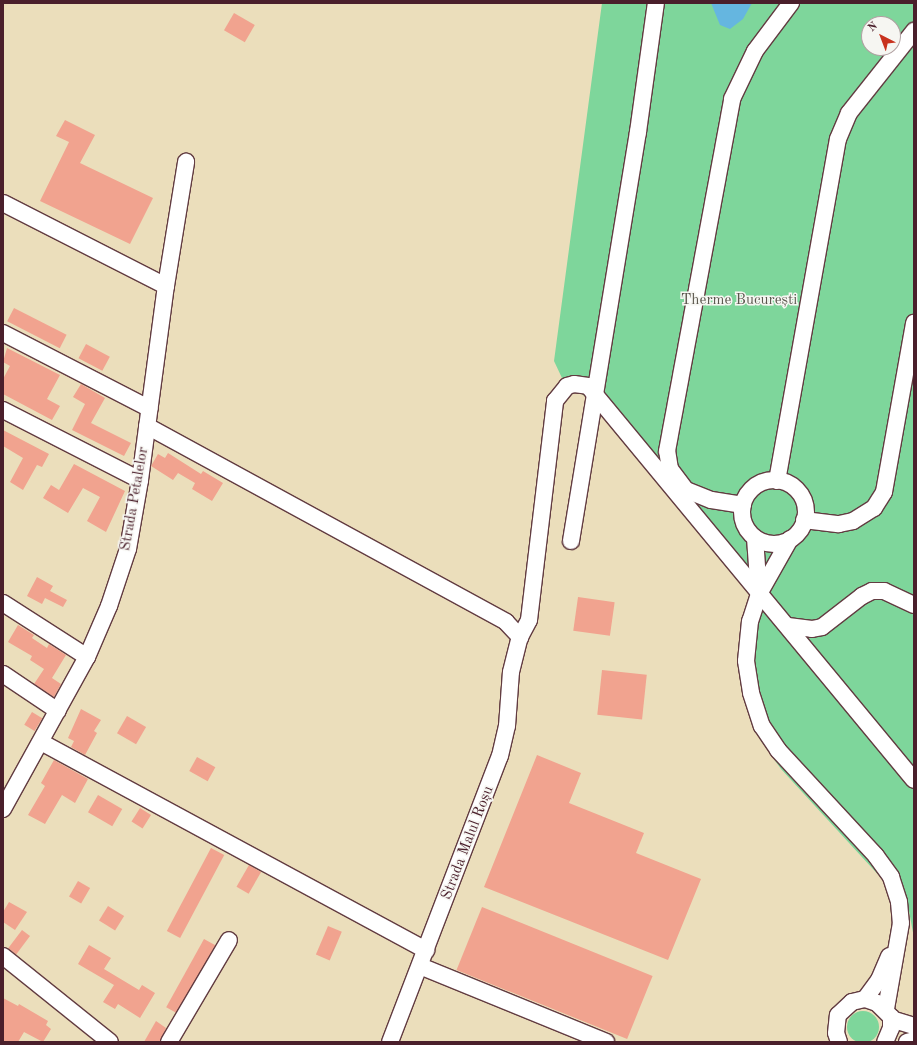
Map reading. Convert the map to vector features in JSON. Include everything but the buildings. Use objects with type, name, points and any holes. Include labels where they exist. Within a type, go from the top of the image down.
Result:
[{"type":"street","points":[[571,541],[594,391],[638,132],[656,3]]},
{"type":"street","points":[[743,505],[711,500],[686,490],[670,469],[667,451],[732,99],[755,51],[791,3]]},
{"type":"street","points":[[777,481],[835,152],[842,126],[861,97],[914,31]]},
{"type":"street","name":"Strada Petalelor","points":[[3,809],[58,711],[86,657],[119,578],[128,549],[140,480],[166,286],[186,162]]},
{"type":"street","points":[[3,203],[166,286]]},
{"type":"street","points":[[804,520],[838,524],[853,521],[874,508],[884,492],[914,323]]},
{"type":"street","points":[[3,333],[150,409]]},
{"type":"street","name":"Strada Malul Roșu","points":[[390,1042],[500,756],[507,726],[511,672],[520,637],[529,620],[555,401],[561,390],[574,384],[588,386],[594,391]]},
{"type":"street","points":[[594,391],[759,594],[788,626],[914,780]]},
{"type":"street","points":[[3,410],[140,480]]},
{"type":"street","points":[[147,426],[506,622],[520,637]]},
{"type":"street","points":[[790,539],[773,544],[755,538],[744,524],[743,505],[755,486],[777,481],[790,485],[799,494],[805,506],[804,520],[799,531],[790,539],[759,594],[750,621],[746,651],[748,682],[760,720],[785,759],[886,869],[897,892],[902,923],[885,1042]]},
{"type":"street","points":[[755,538],[759,594]]},
{"type":"street","points":[[788,626],[812,629],[822,627],[862,596],[872,592],[884,591],[914,605]]},
{"type":"street","points":[[3,603],[86,657]]},
{"type":"street","points":[[3,674],[58,711]]},
{"type":"street","points":[[41,742],[426,950]]},
{"type":"street","points":[[865,999],[886,966],[902,923]]},
{"type":"street","points":[[169,1042],[229,940]]},
{"type":"street","points":[[3,956],[110,1042]]},
{"type":"street","points":[[420,966],[606,1042]]},
{"type":"street","points":[[840,1042],[836,1033],[838,1015],[852,1002],[865,999],[877,1003],[888,1014],[914,1026]]},
{"type":"street","points":[[907,1042],[914,1040]]},
{"type":"green space","name":"Therme București","points":[[602,3],[914,3],[914,938],[909,911],[892,909],[884,881],[781,769],[761,741],[747,704],[759,594],[598,407],[562,378],[554,361]]},
{"type":"green space","points":[[860,1011],[866,1011],[875,1015],[879,1027],[875,1039],[866,1043],[860,1043],[851,1039],[847,1030],[847,1024],[851,1015]]},
{"type":"water","points":[[711,3],[752,3],[743,19],[730,29],[720,25]]}]
